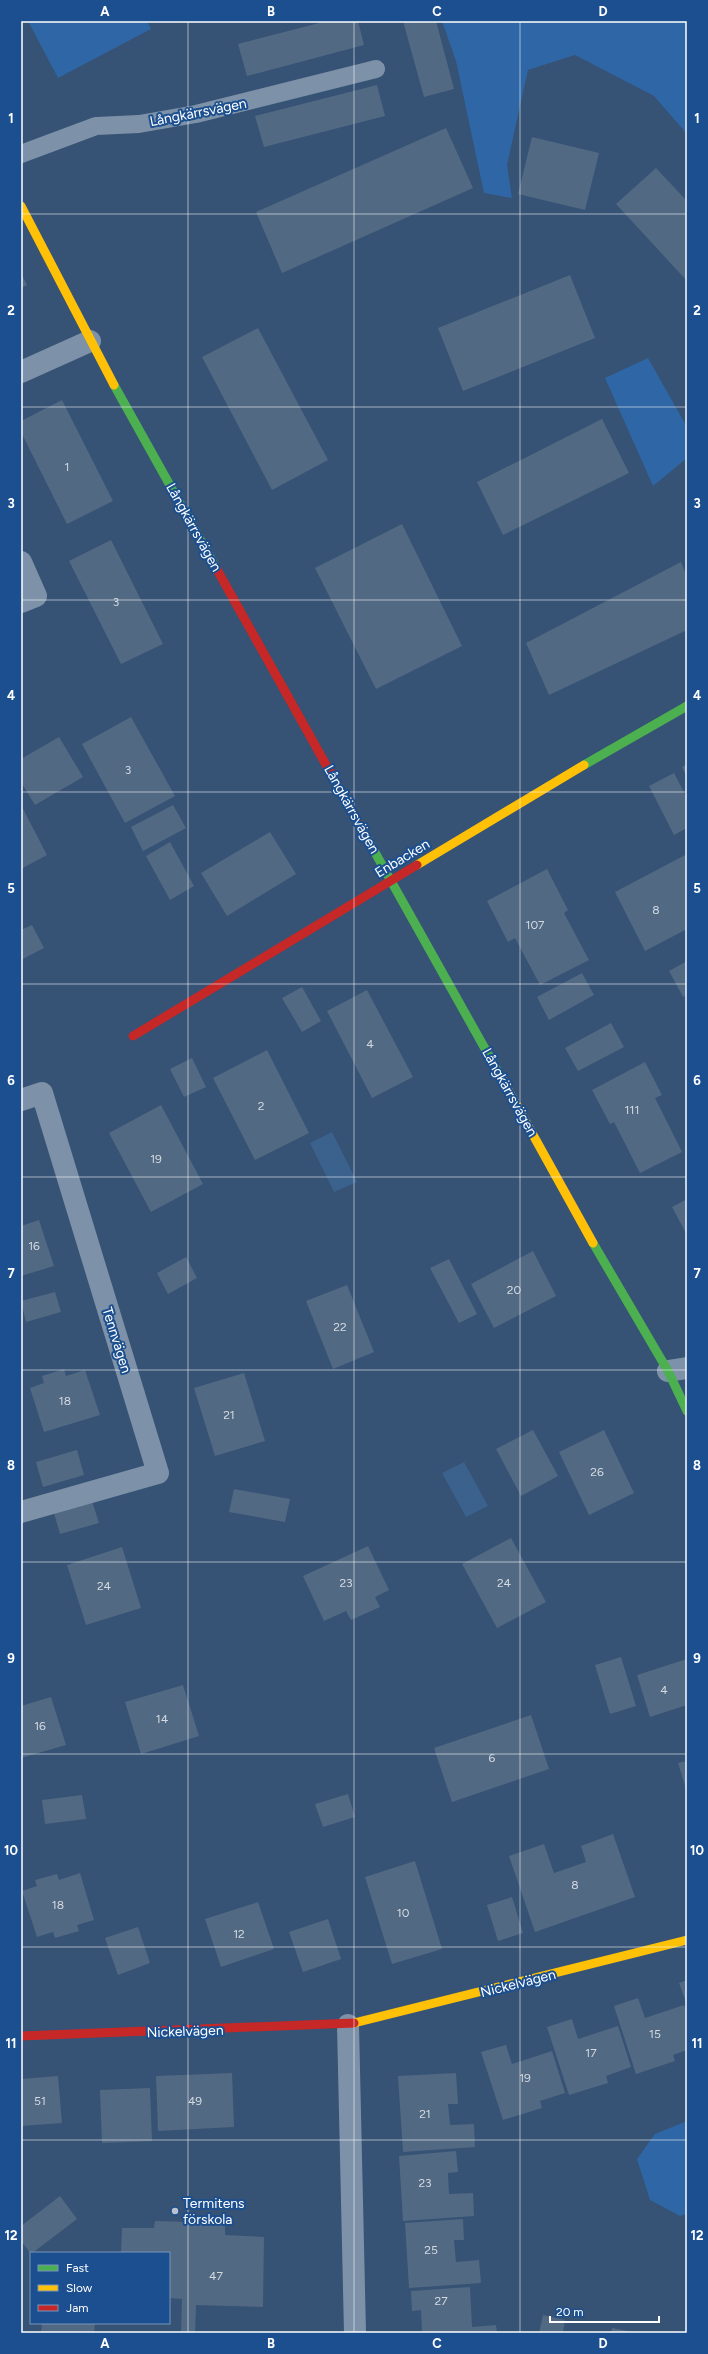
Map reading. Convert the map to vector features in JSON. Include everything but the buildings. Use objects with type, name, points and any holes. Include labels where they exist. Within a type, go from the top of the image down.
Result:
[{"type":"street","name":"Långkärrsvägen","points":[[21,206],[90,341],[628,1306],[677,1370],[687,1411]]},
{"type":"street","points":[[21,372],[90,341]]},
{"type":"street","points":[[21,562],[36,596],[21,602]]},
{"type":"street","name":"Enbacken","points":[[133,1036],[562,778],[687,706]]},
{"type":"street","name":"Tennvägen","points":[[21,1100],[42,1093],[158,1473],[21,1512]]},
{"type":"street","name":"Nickelvägen","points":[[21,2036],[348,2025],[687,1940]]},
{"type":"street","points":[[348,2025],[355,2333]]},
{"type":"lane","name":"Långkärrsvägen","points":[[21,154],[96,126],[139,124],[196,114],[376,69]]},
{"type":"shaded area","points":[[28,21],[147,21],[151,29],[58,78]]},
{"type":"shaded area","points":[[442,21],[685,21],[687,24],[687,134],[654,96],[575,55],[528,70],[507,165],[512,198],[484,193],[456,61]]},
{"type":"shaded area","points":[[648,358],[687,427],[687,458],[653,486],[605,378]]},
{"type":"shaded area","points":[[332,1132],[357,1182],[334,1192],[310,1143]]},
{"type":"shaded area","points":[[464,1462],[488,1506],[466,1517],[442,1473]]},
{"type":"shaded area","points":[[687,2121],[687,2214],[680,2216],[650,2200],[637,2159],[655,2134]]},
{"type":"traffic: fast","points":[[114,385],[215,566]]},
{"type":"traffic: fast","points":[[584,765],[687,706]]},
{"type":"traffic: fast","points":[[363,831],[502,1079]]},
{"type":"traffic: fast","points":[[593,1243],[668,1371],[687,1411]]},
{"type":"traffic: slow","points":[[21,206],[114,385]]},
{"type":"traffic: slow","points":[[417,865],[584,765]]},
{"type":"traffic: slow","points":[[502,1079],[593,1243]]},
{"type":"traffic: slow","points":[[354,2023],[687,1940]]},
{"type":"traffic: jam","points":[[215,566],[363,831]]},
{"type":"traffic: jam","points":[[133,1036],[417,865]]},
{"type":"traffic: jam","points":[[21,2036],[354,2023]]},
{"type":"place","name":"Termitens förskola","points":[[175,2211]]}]
